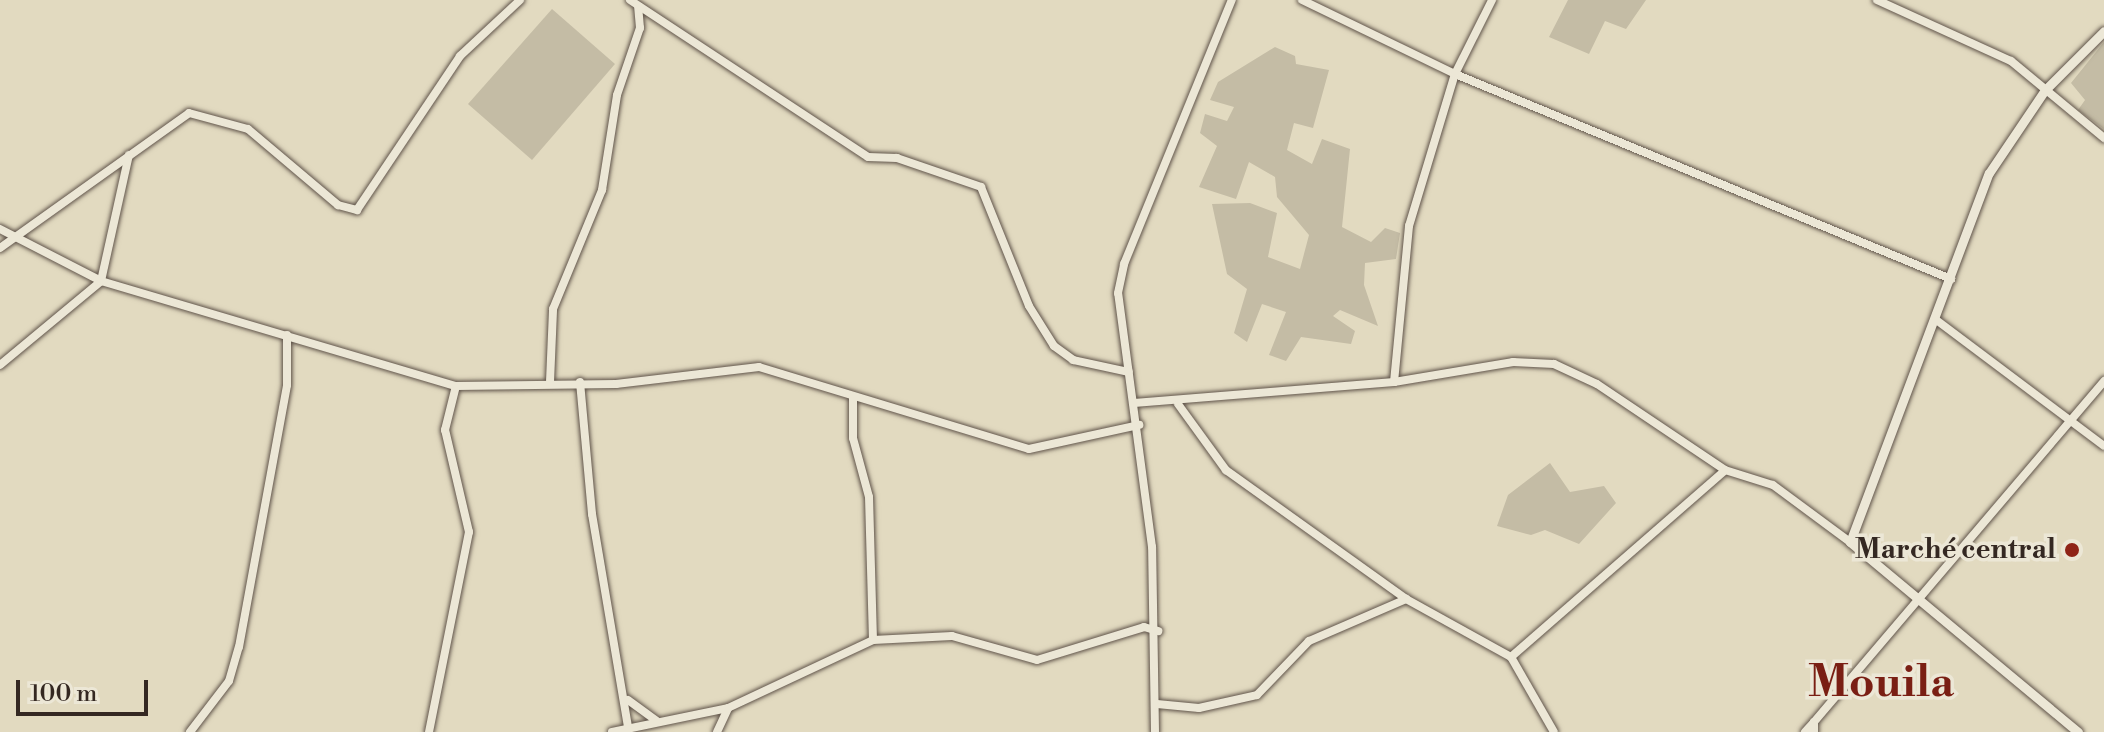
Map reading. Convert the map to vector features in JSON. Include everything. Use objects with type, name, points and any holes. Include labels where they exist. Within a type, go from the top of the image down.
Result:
[{"type":"street","points":[[0,248],[189,113],[248,129],[352,212],[460,56],[520,0]]},
{"type":"street","points":[[630,0],[868,157],[897,158],[981,187],[1029,306],[1054,346],[1073,360],[1129,372]]},
{"type":"street","points":[[1155,732],[1158,631],[1139,425],[1118,293],[1124,264],[1232,0]]},
{"type":"street","points":[[1302,0],[1455,74],[1951,279]]},
{"type":"street","points":[[1394,382],[1409,226],[1455,74],[1492,0]]},
{"type":"street","points":[[1877,0],[2011,61],[2104,138]]},
{"type":"street","points":[[550,382],[553,309],[602,190],[617,95],[640,28],[638,7]]},
{"type":"street","points":[[1850,542],[1989,173],[2045,90],[2104,31]]},
{"type":"street","points":[[0,365],[101,281],[129,155]]},
{"type":"street","points":[[0,229],[101,281],[456,386],[580,382],[759,367],[1029,449],[1139,425]]},
{"type":"street","points":[[1935,319],[2104,446]]},
{"type":"street","points":[[190,732],[229,681],[239,647],[287,385],[287,335]]},
{"type":"street","points":[[1134,403],[1178,404],[1394,382],[1513,362],[1554,364],[1597,384],[1725,470],[1773,485],[1850,542],[2078,732]]},
{"type":"street","points":[[1805,732],[1814,727],[2104,381]]},
{"type":"street","points":[[580,382],[592,514],[628,700],[628,727]]},
{"type":"street","points":[[429,732],[469,532],[445,430],[456,386]]},
{"type":"street","points":[[853,397],[853,438],[869,497],[873,640]]},
{"type":"street","points":[[1178,404],[1226,470],[1406,599],[1511,657],[1554,732]]},
{"type":"street","points":[[1511,657],[1725,470]]},
{"type":"street","points":[[1157,704],[1199,708],[1257,695],[1309,641],[1406,599]]},
{"type":"street","points":[[612,732],[728,708],[873,640],[952,636],[1037,660],[1144,627],[1158,631]]},
{"type":"street","points":[[628,700],[657,721]]},
{"type":"street","points":[[717,732],[728,708]]},
{"type":"shaded area","points":[[1568,0],[1646,0],[1626,29],[1605,21],[1589,54],[1549,37]]},
{"type":"shaded area","points":[[552,9],[615,64],[532,160],[468,104]]},
{"type":"shaded area","points":[[2104,42],[2104,129],[2078,110],[2085,100],[2071,83]]},
{"type":"shaded area","points":[[1275,47],[1295,56],[1296,64],[1329,70],[1313,128],[1294,123],[1287,150],[1312,164],[1322,139],[1350,149],[1342,227],[1371,242],[1385,228],[1400,233],[1396,259],[1365,263],[1364,285],[1378,326],[1340,310],[1333,316],[1355,331],[1351,344],[1301,337],[1286,361],[1269,355],[1286,312],[1262,304],[1247,342],[1234,333],[1247,289],[1227,274],[1212,204],[1250,203],[1277,213],[1268,257],[1300,269],[1309,235],[1277,197],[1275,177],[1249,162],[1236,199],[1199,187],[1217,146],[1200,133],[1205,114],[1227,121],[1234,107],[1210,100],[1218,82]]},
{"type":"shaded area","points":[[1550,463],[1570,492],[1604,486],[1616,503],[1579,544],[1545,530],[1531,535],[1497,526],[1508,495]]},
{"type":"place","name":"Marché central","points":[[2072,550]]},
{"type":"district","name":"Mouila","points":[[1881,683]]}]
